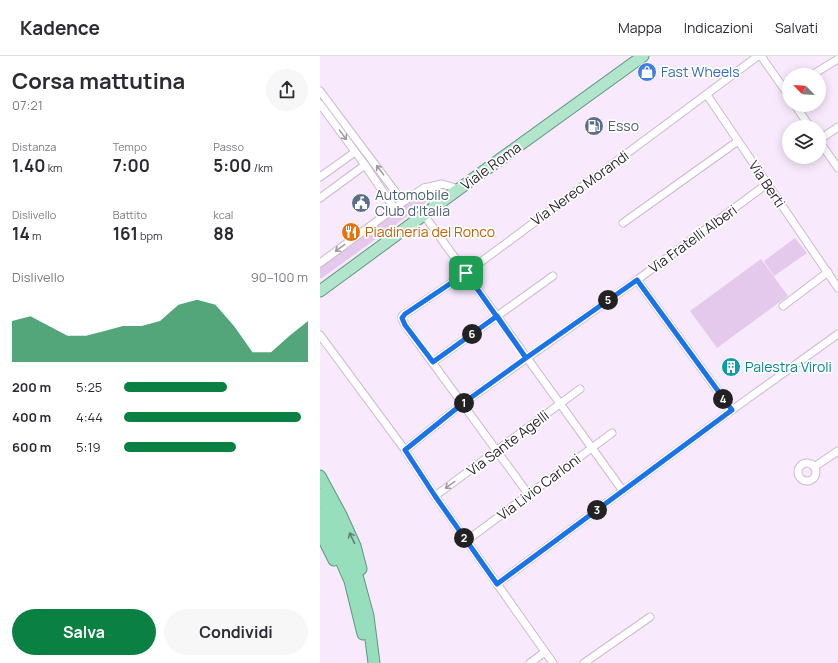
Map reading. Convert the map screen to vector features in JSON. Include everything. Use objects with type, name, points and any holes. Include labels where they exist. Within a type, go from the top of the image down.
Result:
[{"type":"highway","points":[[320,476],[341,515],[355,546],[371,602],[365,621]]},
{"type":"highway","points":[[320,494],[355,568],[374,663]]},
{"type":"highway","points":[[320,512],[350,581],[365,621],[367,663]]},
{"type":"highway","points":[[320,532],[344,579],[354,613],[365,621]]},
{"type":"main road","name":"Viale Roma","points":[[320,290],[643,56]]},
{"type":"street","name":"Via Nereo Morandi","points":[[433,362],[405,325],[402,318],[405,314],[466,273],[758,56]]},
{"type":"street","points":[[761,56],[782,84]]},
{"type":"street","points":[[823,68],[838,59]]},
{"type":"street","points":[[320,91],[403,202]]},
{"type":"street","name":"Via Berti","points":[[707,95],[838,288]]},
{"type":"street","points":[[320,104],[366,165],[394,208]]},
{"type":"street","points":[[826,135],[838,127]]},
{"type":"street","points":[[623,223],[738,141]]},
{"type":"street","points":[[826,150],[838,168]]},
{"type":"street","points":[[320,177],[355,152]]},
{"type":"street","points":[[320,198],[366,165]]},
{"type":"street","points":[[320,263],[394,208],[424,188],[442,184],[459,189]]},
{"type":"street","name":"Via Fratelli Alberi","points":[[405,450],[462,404],[637,280],[767,184]]},
{"type":"street","points":[[424,188],[431,192],[434,199],[428,212],[466,273],[623,491]]},
{"type":"street","points":[[783,306],[828,272]]},
{"type":"street","points":[[529,495],[433,362],[553,276]]},
{"type":"street","points":[[637,280],[732,410]]},
{"type":"street","points":[[497,584],[732,410],[838,334]]},
{"type":"street","points":[[320,335],[405,450],[466,541],[553,663]]},
{"type":"street","name":"Via Sante Agelli","points":[[435,496],[580,388]]},
{"type":"street","name":"Via Livio Carloni","points":[[466,541],[612,432]]},
{"type":"street","points":[[814,467],[838,451]]},
{"type":"street","points":[[584,663],[650,617]]},
{"type":"street","points":[[530,663],[545,652]]},
{"type":"shaded area","points":[[425,192],[429,194],[428,201],[320,278],[320,267],[421,193]]},
{"type":"shaded area","points":[[795,238],[807,253],[774,276],[764,261]]},
{"type":"shaded area","points":[[761,259],[788,296],[717,348],[690,311]]},
{"type":"place","name":"Fast Wheels","points":[[647,72]]},
{"type":"place","name":"Esso","points":[[594,126]]},
{"type":"place","name":"Automobile Club d'Italia","points":[[361,203]]},
{"type":"place","name":"Piadineria del Ronco","points":[[351,232]]},
{"type":"place","name":"Palestra Viroli","points":[[731,367]]},
{"type":"route","points":[[466,273],[402,316],[402,321],[433,362],[497,316],[526,358],[637,280],[732,410],[497,584],[435,496],[405,450],[462,404],[526,358],[466,273]]}]
